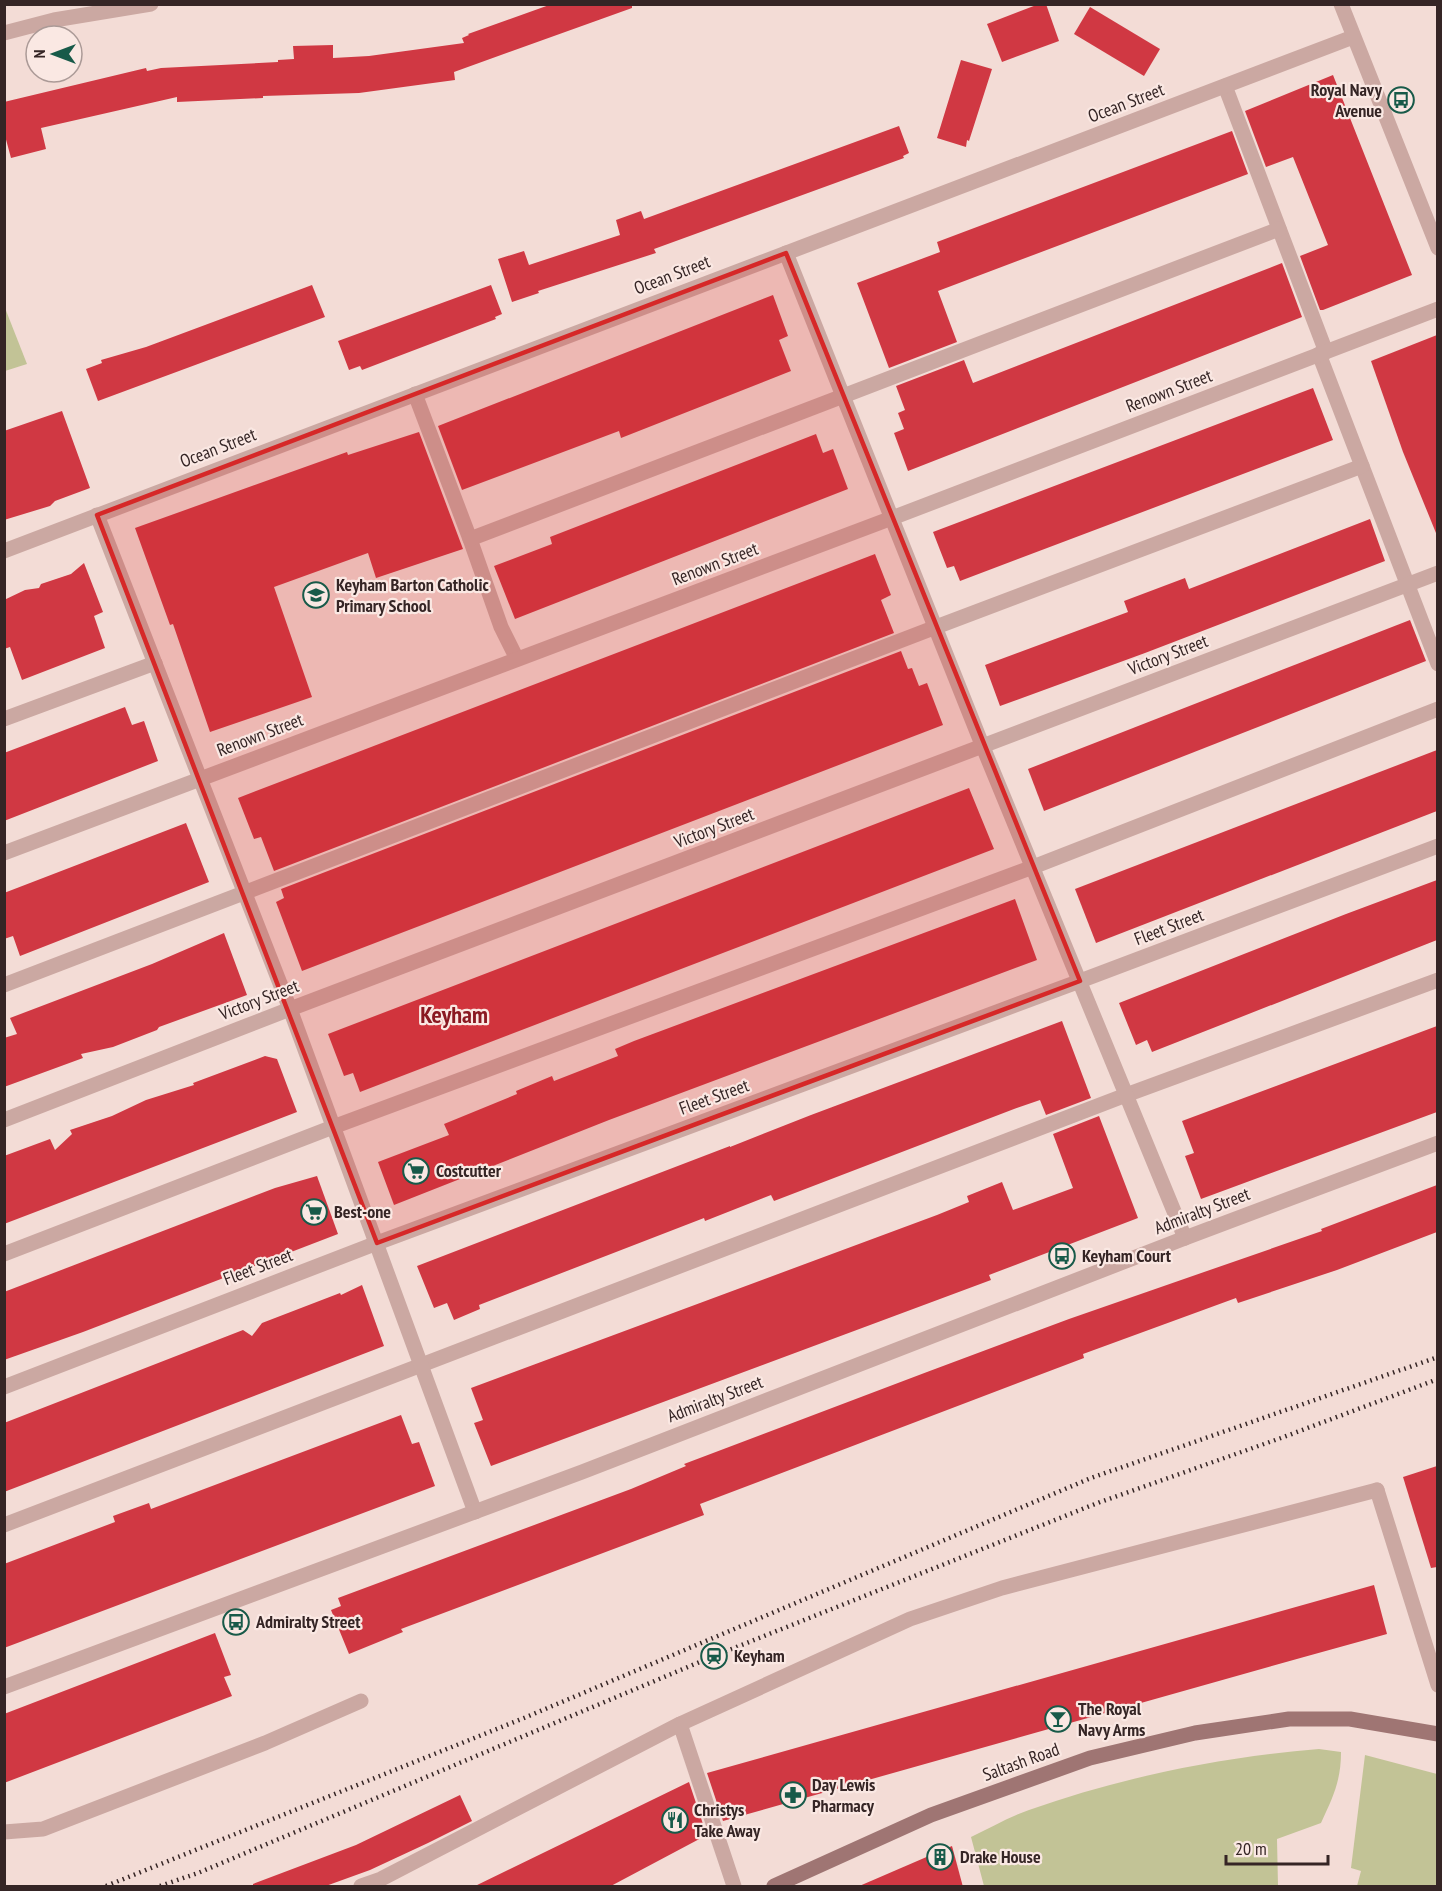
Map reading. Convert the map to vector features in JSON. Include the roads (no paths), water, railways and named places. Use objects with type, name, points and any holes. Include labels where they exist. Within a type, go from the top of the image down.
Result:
[{"type":"main road","name":"Saltash Road","points":[[774,1887],[931,1815],[1090,1758],[1195,1734],[1288,1719],[1350,1719],[1437,1734]]},
{"type":"street","points":[[4,33],[54,20],[151,4]]},
{"type":"street","points":[[1341,4],[1437,248]]},
{"type":"street","name":"Ocean Street","points":[[4,551],[1353,37]]},
{"type":"street","points":[[1225,86],[1280,230],[1362,466],[1437,664]]},
{"type":"street","points":[[470,539],[1280,230]]},
{"type":"street","points":[[786,253],[983,747],[1185,1238]]},
{"type":"street","name":"Renown Street","points":[[4,853],[892,518],[1437,309]]},
{"type":"street","points":[[415,394],[501,627],[517,659]]},
{"type":"street","points":[[4,985],[1362,466]]},
{"type":"street","points":[[98,515],[290,1009],[475,1512]]},
{"type":"street","name":"Victory Street","points":[[4,1120],[1437,573]]},
{"type":"street","points":[[4,719],[155,663]]},
{"type":"street","points":[[4,1254],[333,1127],[1033,867],[1437,709]]},
{"type":"street","name":"Fleet Street","points":[[4,1387],[376,1243],[1437,846]]},
{"type":"street","points":[[4,1525],[1126,1095],[1437,980]]},
{"type":"street","name":"Admiralty Street","points":[[4,1687],[475,1512],[1437,1143]]},
{"type":"street","points":[[361,1887],[381,1879],[680,1724],[909,1619],[1002,1588],[1377,1490],[1437,1685]]},
{"type":"street","points":[[4,1832],[43,1829],[265,1743],[361,1701]]},
{"type":"street","points":[[680,1724],[734,1887]]},
{"type":"railway","points":[[106,1886],[524,1718],[1091,1478],[1438,1357]]},
{"type":"railway","points":[[160,1886],[198,1873],[714,1656],[1100,1502],[1438,1379]]},
{"type":"place","name":"Royal Navy Avenue","points":[[1401,100]]},
{"type":"place","name":"Keyham Barton Catholic Primary School","points":[[316,595]]},
{"type":"place","name":"Costcutter","points":[[416,1171]]},
{"type":"place","name":"Best-one","points":[[314,1212]]},
{"type":"place","name":"Keyham Court","points":[[1062,1256]]},
{"type":"place","name":"Admiralty Street","points":[[236,1622]]},
{"type":"place","name":"Keyham","points":[[714,1656]]},
{"type":"place","name":"The Royal Navy Arms","points":[[1058,1719]]},
{"type":"place","name":"Day Lewis Pharmacy","points":[[793,1795]]},
{"type":"place","name":"Christys Take Away","points":[[675,1820]]},
{"type":"place","name":"Drake House","points":[[940,1857]]},
{"type":"district","name":"Keyham","points":[[454,1015]]}]
